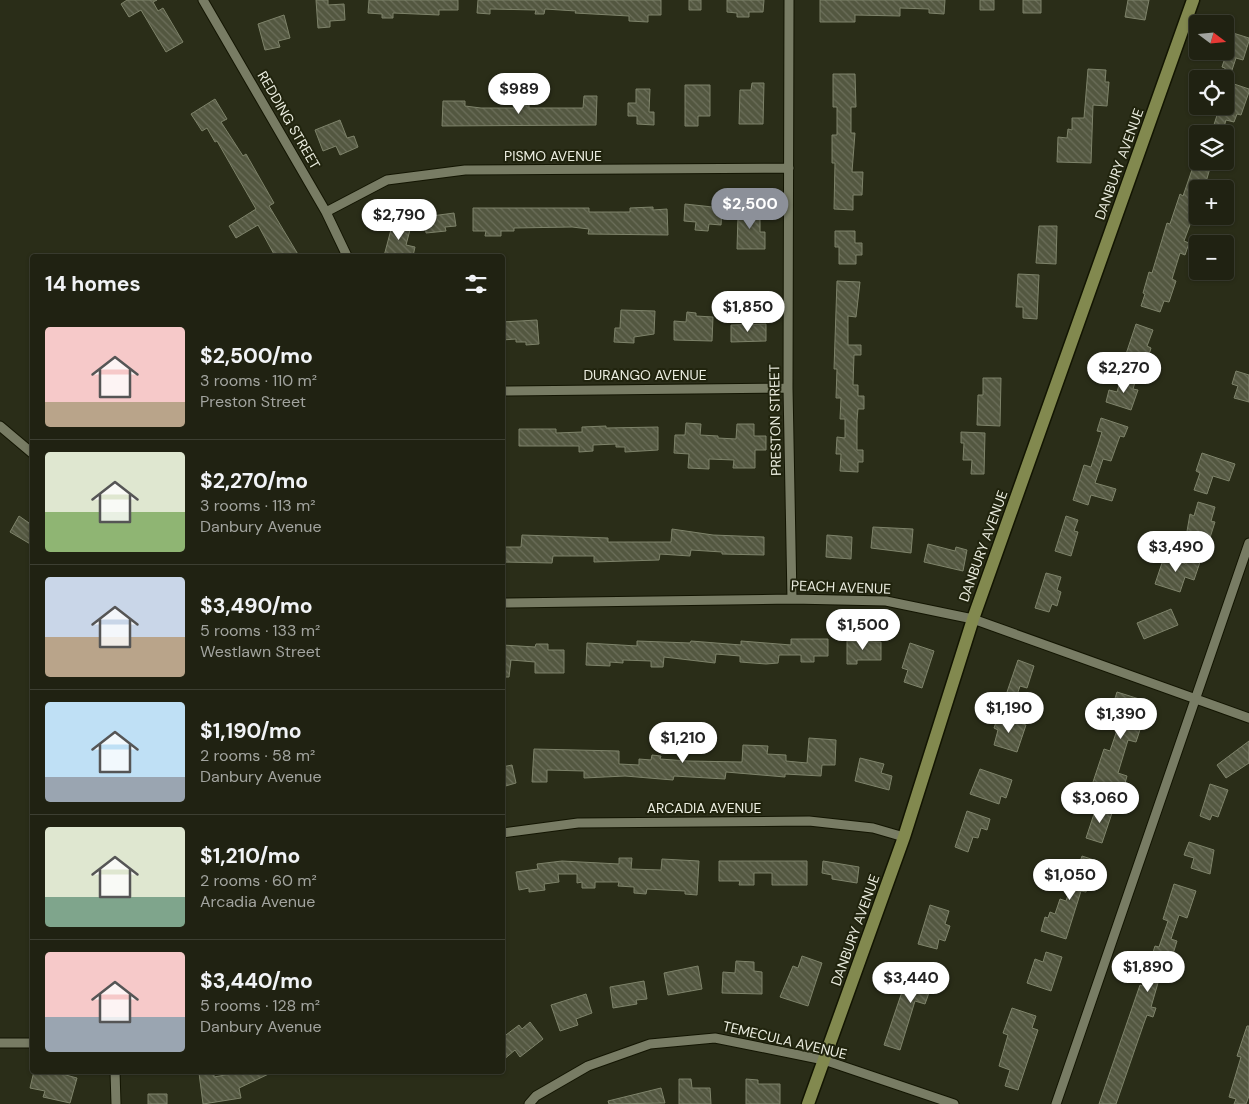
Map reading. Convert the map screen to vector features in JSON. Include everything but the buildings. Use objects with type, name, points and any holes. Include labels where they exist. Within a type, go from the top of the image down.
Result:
[{"type":"street","name":"REDDING STREET","points":[[203,0],[326,212],[346,254]]},
{"type":"street","name":"PRESTON STREET","points":[[789,0],[788,388],[792,599]]},
{"type":"street","name":"DANBURY AVENUE","points":[[808,1104],[904,836],[973,619],[1194,0]]},
{"type":"street","name":"PISMO AVENUE","points":[[326,212],[387,180],[465,170],[789,168]]},
{"type":"street","name":"DURANGO AVENUE","points":[[505,391],[788,388]]},
{"type":"street","points":[[0,426],[30,451]]},
{"type":"street","points":[[1056,1104],[1249,543]]},
{"type":"street","name":"PEACH AVENUE","points":[[505,603],[792,599],[886,601],[973,619],[1249,718]]},
{"type":"street","name":"ARCADIA AVENUE","points":[[505,833],[578,823],[809,821],[873,828],[904,836]]},
{"type":"street","name":"TEMECULA AVENUE","points":[[529,1104],[536,1096],[588,1066],[650,1044],[715,1038],[824,1060],[954,1104]]},
{"type":"street","points":[[0,1043],[30,1043]]},
{"type":"street","points":[[115,1074],[116,1104]]}]
